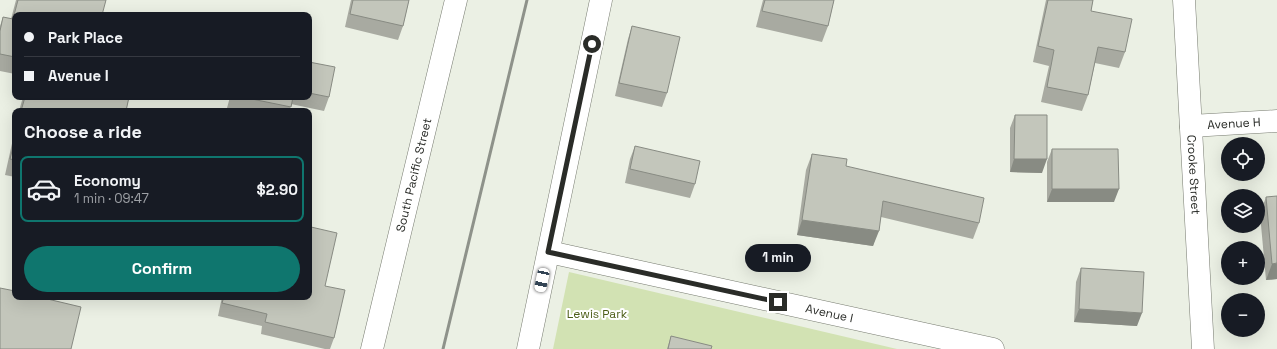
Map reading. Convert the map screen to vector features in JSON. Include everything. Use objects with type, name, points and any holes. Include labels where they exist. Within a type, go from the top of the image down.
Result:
[{"type":"street","name":"South Pacific Street","points":[[372,349],[456,0]]},
{"type":"street","points":[[528,349],[601,0]]},
{"type":"street","name":"Crooke Street","points":[[1184,0],[1204,349]]},
{"type":"street","name":"Avenue H","points":[[1191,126],[1277,121]]},
{"type":"street","name":"Avenue I","points":[[548,252],[993,349]]},
{"type":"green space","name":"Lewis Park","points":[[569,272],[897,349],[553,349]]},
{"type":"building","points":[[18,0],[106,0],[103,12],[15,12]]},
{"type":"building","points":[[353,0],[409,0],[403,26],[350,14]]},
{"type":"building","points":[[765,0],[834,0],[828,26],[762,11]]},
{"type":"building","points":[[1048,0],[1093,0],[1091,11],[1132,19],[1125,52],[1098,47],[1088,95],[1047,87],[1054,50],[1038,46]]},
{"type":"building","points":[[3,17],[12,19],[12,56],[0,54],[0,31]]},
{"type":"building","points":[[632,26],[680,37],[667,93],[619,83]]},
{"type":"building","points":[[312,63],[335,67],[329,97],[312,94]]},
{"type":"building","points":[[24,100],[128,100],[127,108],[22,108]]},
{"type":"building","points":[[257,100],[292,100],[291,107]]},
{"type":"building","points":[[1015,115],[1047,115],[1047,159],[1014,159]]},
{"type":"building","points":[[635,146],[700,161],[695,184],[630,169]]},
{"type":"building","points":[[1052,149],[1118,149],[1119,189],[1052,189]]},
{"type":"building","points":[[812,154],[847,159],[846,166],[984,198],[979,223],[883,201],[879,231],[802,220]]},
{"type":"building","points":[[1277,196],[1277,263],[1272,264],[1266,197]]},
{"type":"building","points":[[312,227],[337,233],[325,286],[345,290],[334,338],[265,322],[267,314],[222,303],[223,300],[312,300]]},
{"type":"building","points":[[1081,268],[1144,272],[1142,313],[1079,309]]},
{"type":"building","points":[[0,288],[12,290],[12,300],[52,300],[81,307],[71,349],[0,349]]},
{"type":"building","points":[[671,336],[712,346],[711,349],[668,349]]},
{"type":"railway","points":[[443,349],[527,0]]},
{"type":"route","points":[[592,44],[548,252],[778,302]]}]
